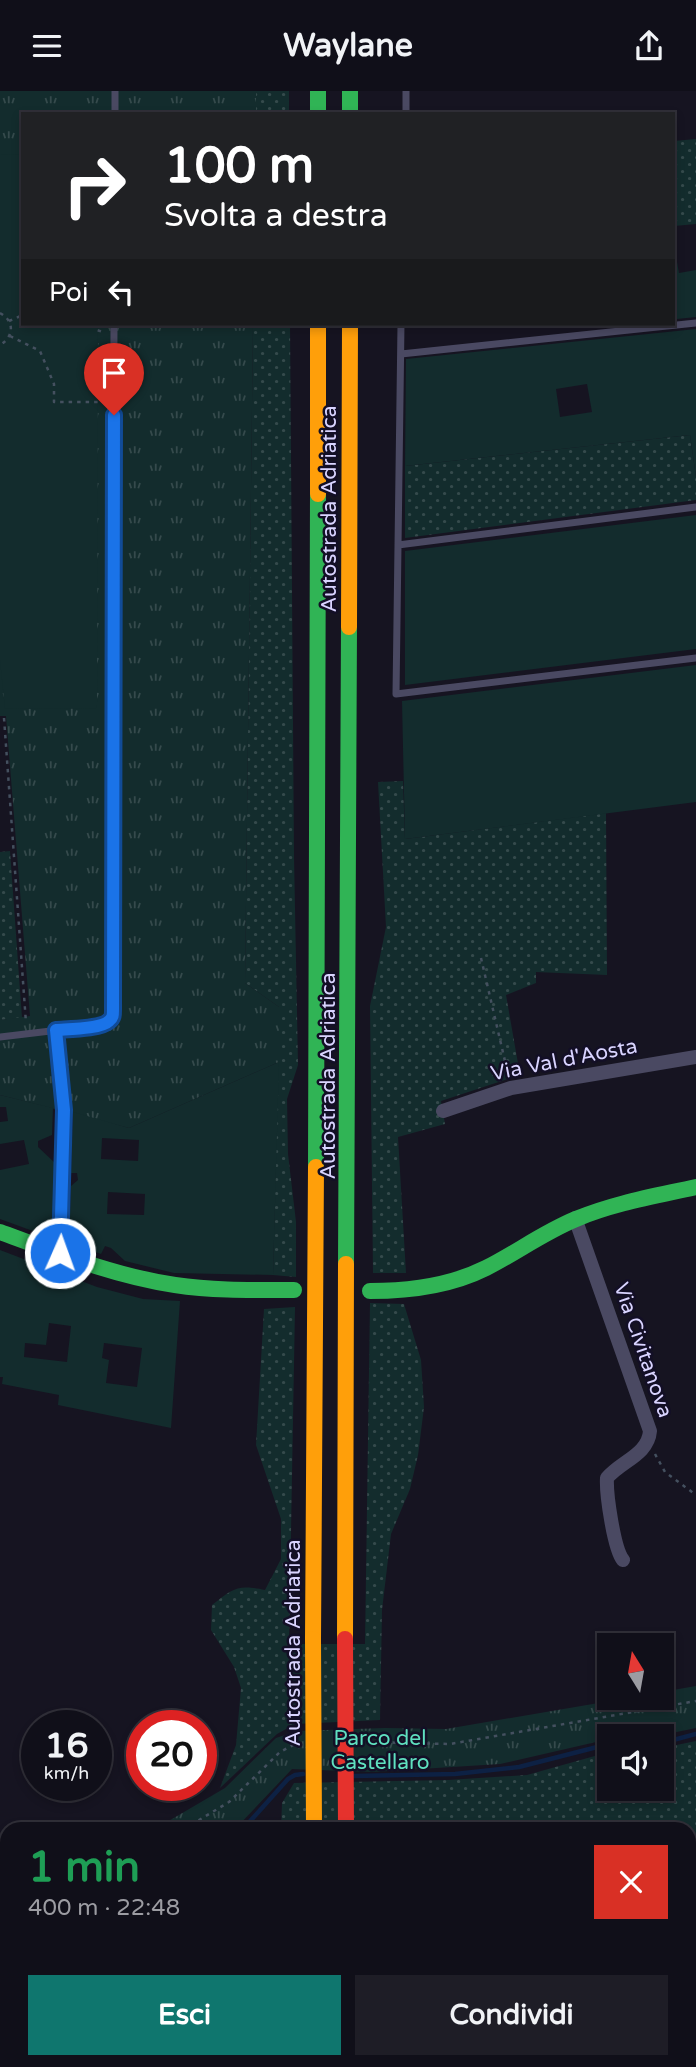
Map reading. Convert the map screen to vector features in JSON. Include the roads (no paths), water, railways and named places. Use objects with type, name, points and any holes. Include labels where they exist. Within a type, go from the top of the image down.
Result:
[{"type":"main road","points":[[318,91],[318,112]]},
{"type":"main road","points":[[351,91],[351,112]]},
{"type":"main road","name":"Autostrada Adriatica","points":[[314,1822],[318,326]]},
{"type":"main road","name":"Autostrada Adriatica","points":[[346,1822],[351,326]]},
{"type":"main road","points":[[370,1291],[418,1289],[461,1279],[575,1218],[619,1204],[696,1187]]},
{"type":"main road","points":[[0,1232],[145,1280],[177,1286],[294,1290]]},
{"type":"street","name":"Via Val d'Aosta","points":[[443,1111],[511,1087],[696,1057]]},
{"type":"street","name":"Via Civitanova","points":[[575,1218],[648,1425],[647,1444],[607,1478],[606,1487],[619,1555],[624,1560]]},
{"type":"lane","points":[[115,91],[115,112]]},
{"type":"lane","points":[[406,112],[407,91]]},
{"type":"lane","points":[[675,325],[696,323]]},
{"type":"lane","points":[[0,1037],[101,1025],[108,1023],[112,1017],[114,326]]},
{"type":"lane","points":[[401,326],[396,694],[696,658]]},
{"type":"lane","points":[[401,354],[667,326]]},
{"type":"lane","points":[[398,545],[696,507]]},
{"type":"lane","points":[[56,1030],[64,1110],[60,1253]]},
{"type":"waterway","points":[[674,1740],[696,1734]]},
{"type":"waterway","points":[[354,1776],[455,1774],[519,1767],[597,1747]]},
{"type":"waterway","points":[[249,1822],[288,1779],[303,1774]]},
{"type":"park label","name":"Parco del Castellaro","points":[[380,1750]]}]
